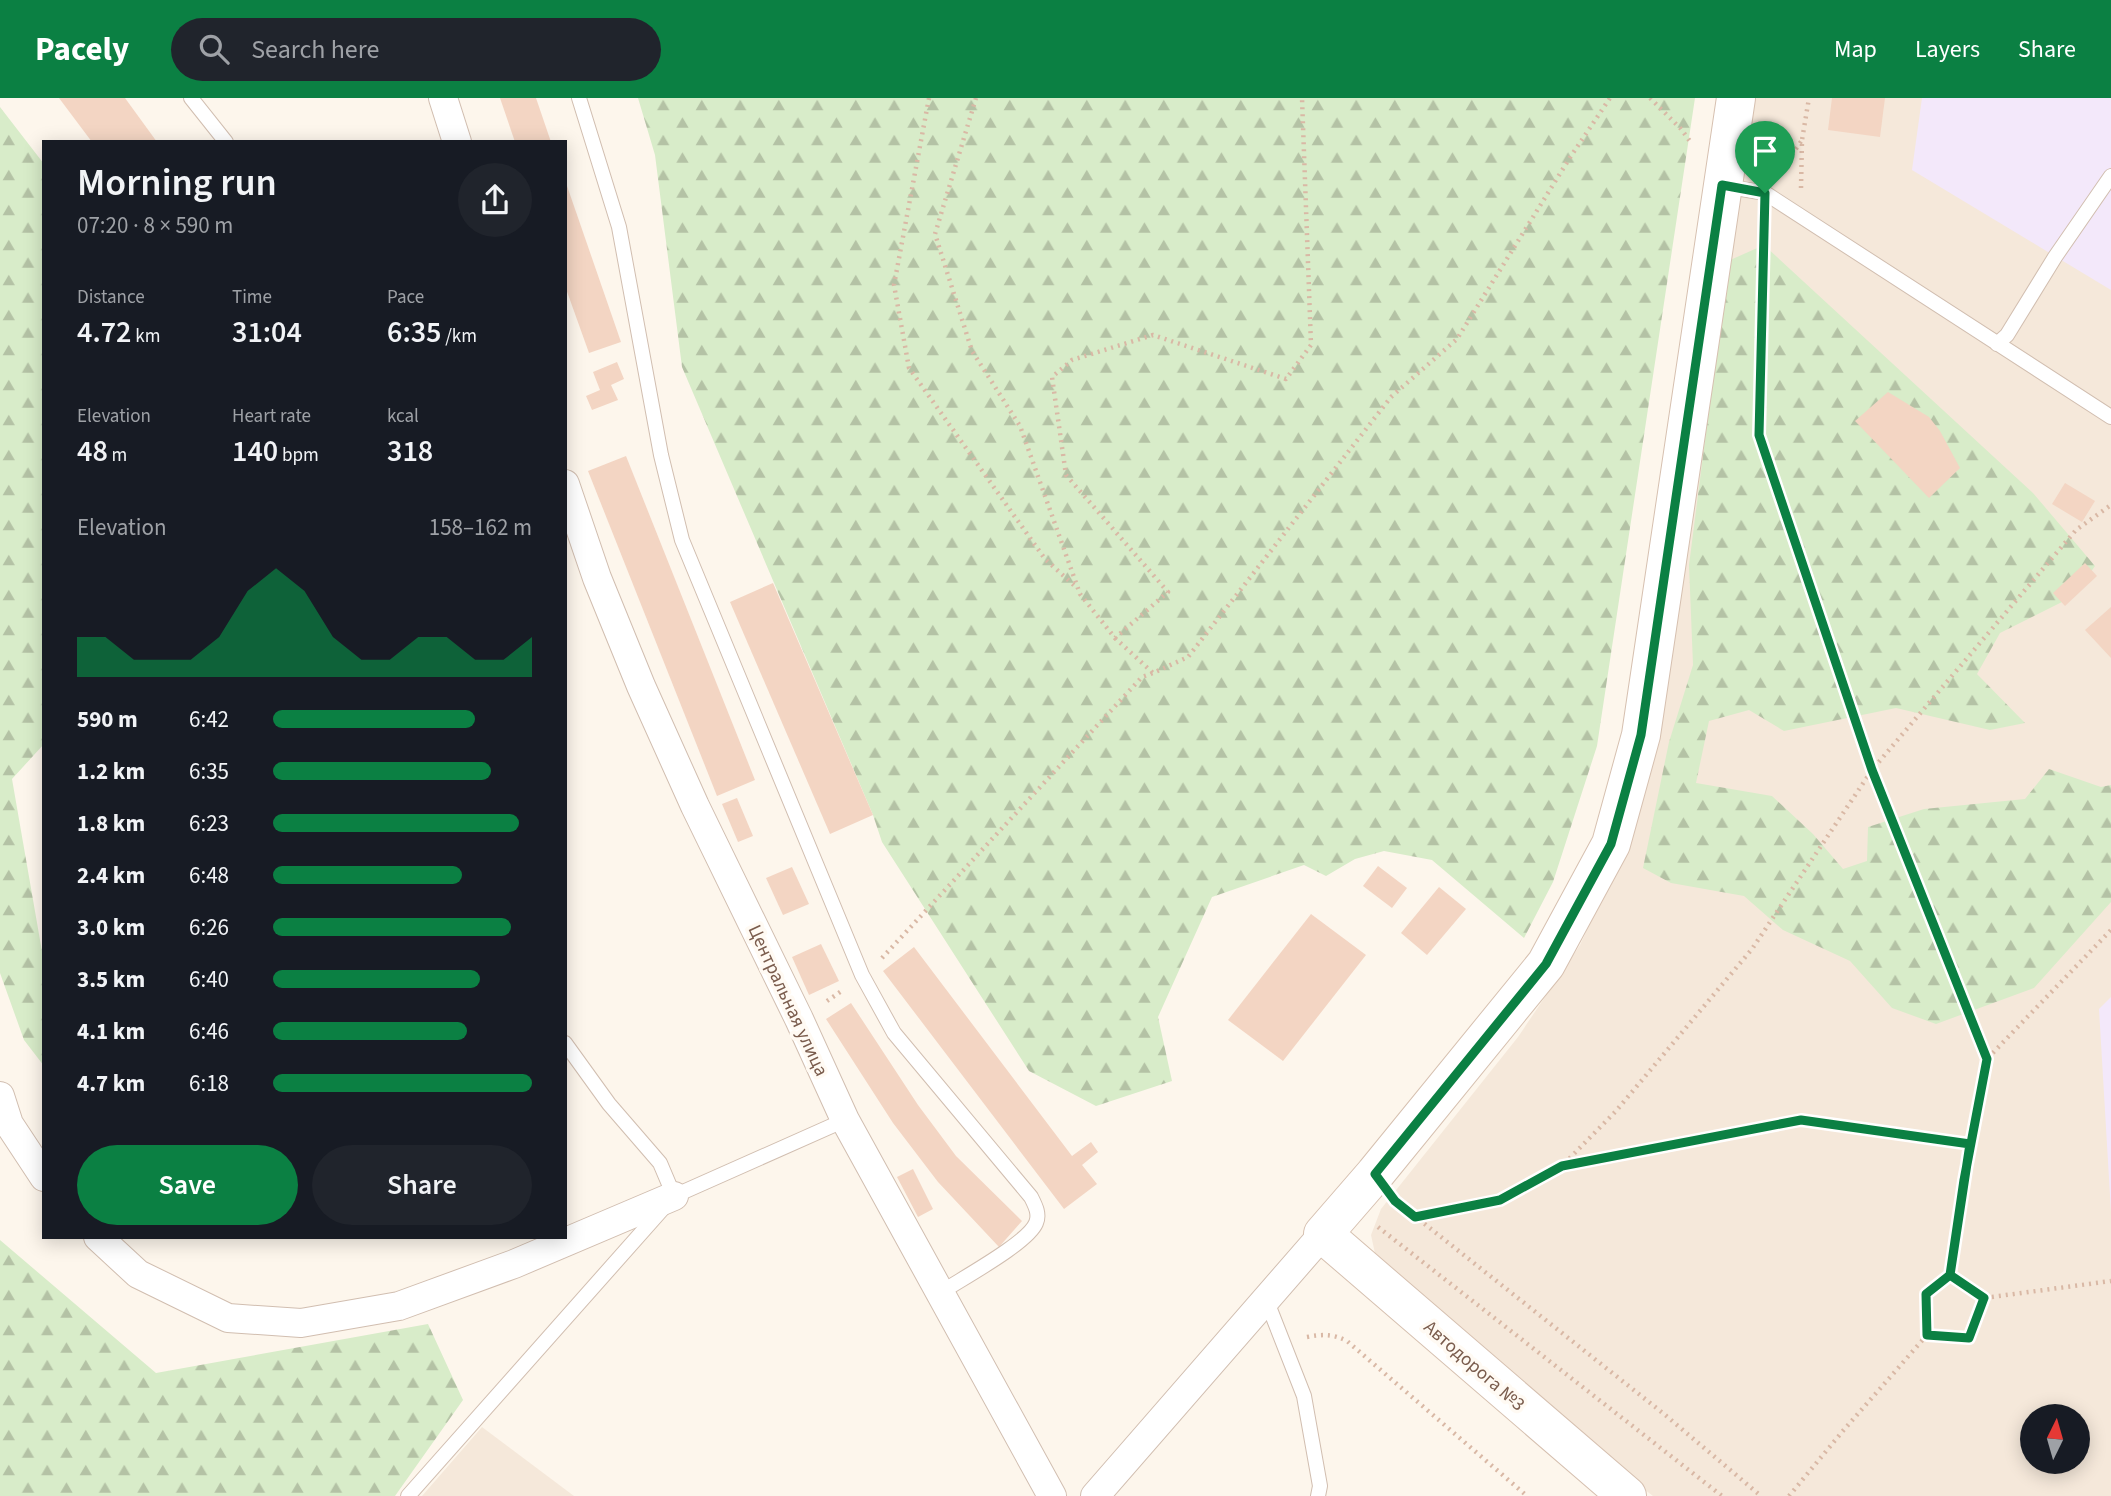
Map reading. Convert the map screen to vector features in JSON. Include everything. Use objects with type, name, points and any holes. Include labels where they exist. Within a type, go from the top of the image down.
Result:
[{"type":"street","points":[[443,98],[456,140]]},
{"type":"street","points":[[1095,1496],[1375,1174],[1546,964],[1611,844],[1641,735],[1736,98]]},
{"type":"street","name":"Центральная улица","points":[[567,490],[597,578],[647,698],[695,806],[799,1018],[845,1120],[1052,1496]]},
{"type":"street","points":[[0,1096],[9,1124],[42,1174]]},
{"type":"street","points":[[100,1239],[138,1274],[228,1318],[301,1323],[399,1306],[514,1264],[674,1196]]},
{"type":"street","name":"Автодорога №3","points":[[1323,1234],[1628,1496]]},
{"type":"lane","points":[[191,98],[224,140]]},
{"type":"lane","points":[[579,98],[618,227],[661,455],[682,540],[862,975],[894,1033],[1037,1208],[1037,1222],[1027,1237],[940,1293]]},
{"type":"lane","points":[[1997,344],[2007,335],[2055,257],[2111,176]]},
{"type":"lane","points":[[1722,185],[1765,193],[2111,418]]},
{"type":"lane","points":[[567,1046],[609,1104],[660,1163],[674,1196]]},
{"type":"lane","points":[[408,1496],[674,1196],[845,1120]]},
{"type":"lane","points":[[1266,1299],[1304,1396],[1321,1486],[1318,1496]]},
{"type":"path","points":[[929,98],[894,285],[909,368],[1045,559],[1078,590],[1115,638],[1153,673]]},
{"type":"path","points":[[976,98],[935,234],[972,351],[1020,426],[1078,590]]},
{"type":"path","points":[[1115,638],[1168,592],[1066,475],[1052,377],[1072,360],[1153,335],[1286,379],[1311,345],[1302,98]]},
{"type":"path","points":[[799,1018],[841,992],[876,964],[1142,677],[1188,657],[1391,397],[1457,339],[1610,98]]},
{"type":"path","points":[[1650,98],[1681,129],[1722,185]]},
{"type":"path","points":[[1809,98],[1802,140],[1765,193],[1759,435],[1872,770],[1987,1059]]},
{"type":"path","points":[[1415,1217],[1500,1200],[1562,1166],[1616,1111],[1752,949],[1872,770],[2076,530],[2111,505]]},
{"type":"path","points":[[1789,1496],[1927,1335],[1926,1294],[1950,1275],[1970,1144],[1987,1059],[2111,930]]},
{"type":"path","points":[[1562,1166],[1801,1120],[1970,1144]]},
{"type":"path","points":[[1375,1174],[1395,1201],[1664,1414],[1760,1496]]},
{"type":"path","points":[[1348,1204],[1722,1496]]},
{"type":"path","points":[[1950,1275],[1984,1298],[2111,1281]]},
{"type":"path","points":[[1927,1335],[1969,1338],[1984,1298]]},
{"type":"path","points":[[1284,1342],[1321,1334],[1335,1335],[1348,1341],[1527,1496]]},
{"type":"shaded area","points":[[1749,98],[2111,98],[2111,1496],[1653,1496],[1596,1452],[1376,1258],[1371,1235],[1381,1209],[1518,1037],[1580,945],[1621,857]]},
{"type":"shaded area","points":[[1922,98],[2111,98],[2111,290],[1912,170]]},
{"type":"shaded area","points":[[2111,997],[2111,1212],[2099,1009]]},
{"type":"shaded area","points":[[482,1427],[574,1496],[422,1496]]},
{"type":"green space","points":[[638,98],[1695,98],[1597,746],[1553,882],[1524,938],[1432,860],[1384,851],[1355,859],[1326,876],[1304,865],[1212,897],[1158,1017],[1172,1081],[1096,1106],[1029,1071],[882,842],[873,815],[682,367],[655,155]]},
{"type":"green space","points":[[0,107],[42,161],[42,746],[12,779],[42,952],[42,1063],[24,1040],[0,973]]},
{"type":"green space","points":[[1764,245],[2033,493],[2095,566],[2074,596],[2000,633],[1977,674],[2025,723],[1990,730],[1896,708],[1784,731],[1749,710],[1709,721],[1696,783],[1772,796],[1813,834],[1843,869],[1867,861],[1868,827],[1924,809],[2025,799],[2049,769],[2101,787],[2111,785],[2111,902],[2034,988],[1936,1024],[1892,1008],[1850,961],[1783,930],[1744,896],[1671,883],[1643,868],[1669,742],[1693,665],[1689,565],[1728,261]]},
{"type":"green space","points":[[0,1240],[156,1373],[428,1324],[463,1400],[395,1496],[0,1496]]},
{"type":"building","points":[[59,98],[125,98],[156,140],[90,140]]},
{"type":"building","points":[[500,98],[536,98],[550,140],[514,140]]},
{"type":"building","points":[[1832,98],[1885,98],[1880,137],[1828,130]]},
{"type":"building","points":[[567,186],[621,342],[589,353],[567,292]]},
{"type":"building","points":[[617,362],[624,379],[611,385],[618,400],[592,410],[586,396],[600,390],[593,372]]},
{"type":"building","points":[[1888,392],[1929,417],[1940,431],[1960,468],[1929,498],[1855,421]]},
{"type":"building","points":[[626,456],[755,780],[717,796],[588,471]]},
{"type":"building","points":[[2065,483],[2095,501],[2082,522],[2052,504]]},
{"type":"building","points":[[2085,563],[2097,576],[2065,606],[2053,593]]},
{"type":"building","points":[[773,583],[873,815],[830,834],[730,602]]},
{"type":"building","points":[[2111,607],[2111,658],[2085,630]]},
{"type":"building","points":[[737,798],[753,836],[738,842],[722,804]]},
{"type":"building","points":[[1378,866],[1407,888],[1392,908],[1363,886]]},
{"type":"building","points":[[792,867],[809,904],[783,915],[766,878]]},
{"type":"building","points":[[1439,887],[1466,909],[1427,955],[1401,933]]},
{"type":"building","points":[[1311,914],[1366,955],[1283,1061],[1228,1020]]},
{"type":"building","points":[[821,944],[839,981],[809,995],[792,957]]},
{"type":"building","points":[[914,947],[1072,1156],[1091,1142],[1098,1152],[1082,1165],[1097,1184],[1064,1209],[883,971]]},
{"type":"building","points":[[851,1003],[918,1105],[956,1156],[1022,1221],[999,1247],[938,1182],[893,1123],[826,1019]]},
{"type":"building","points":[[913,1169],[933,1209],[918,1217],[897,1177]]},
{"type":"route","points":[[1765,193],[1722,185],[1641,735],[1611,844],[1546,964],[1375,1174],[1395,1201],[1415,1217],[1500,1200],[1562,1166],[1801,1120],[1970,1144],[1964,1180],[1950,1275],[1926,1294],[1927,1335],[1969,1338],[1984,1298],[1950,1275],[1964,1180],[1987,1059],[1872,770],[1759,435],[1765,193]]}]
